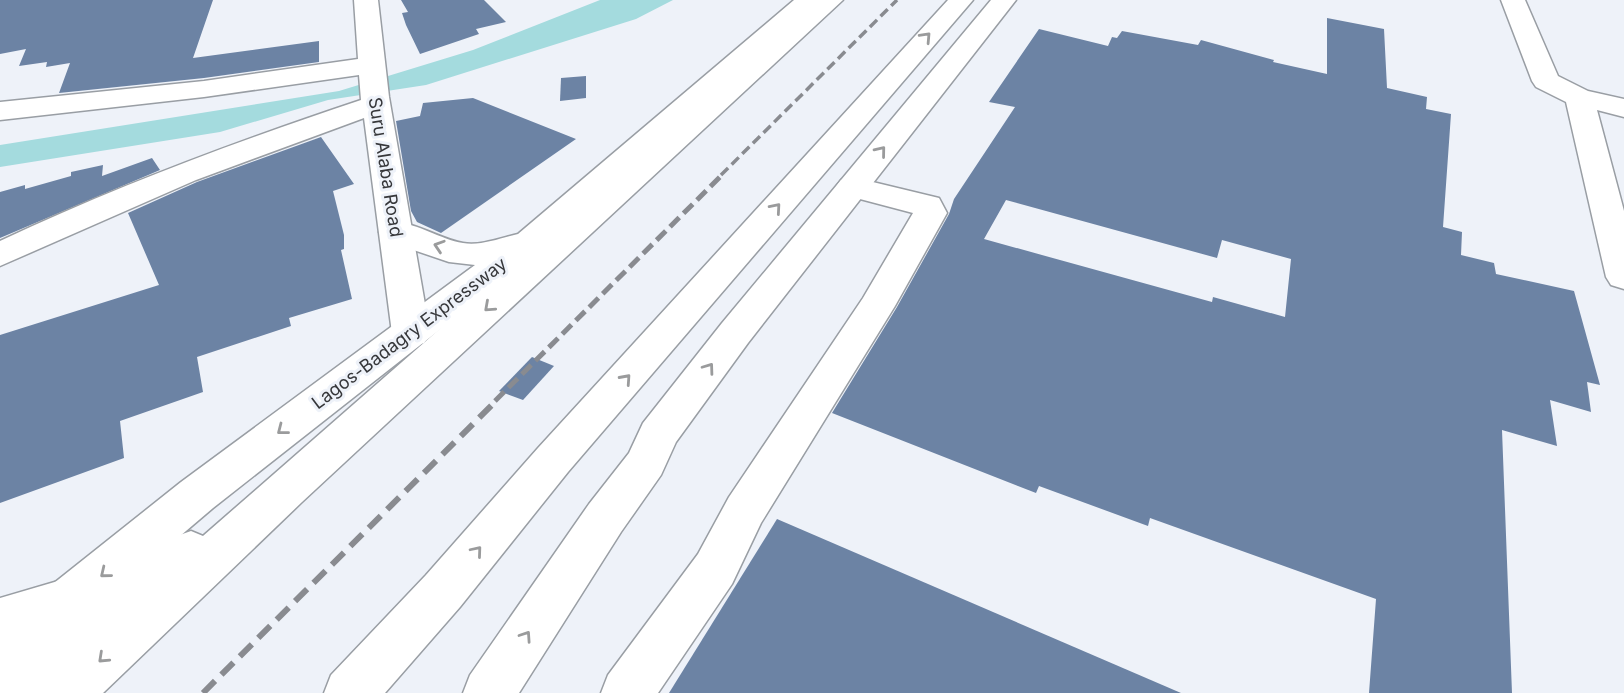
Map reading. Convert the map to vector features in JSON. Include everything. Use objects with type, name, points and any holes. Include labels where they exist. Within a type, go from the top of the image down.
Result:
[{"type":"main road","name":"Suru Alaba Road","points":[[366,0],[374,85],[411,333]]},
{"type":"main road","name":"Lagos-Badagry Expressway","points":[[0,657],[197,495],[529,242],[809,0]]},
{"type":"main road","name":"Lagos-Badagry Expressway","points":[[65,693],[286,489],[831,0]]},
{"type":"main road","points":[[350,693],[443,592],[552,460],[961,0]]},
{"type":"main road","points":[[489,693],[605,518],[646,463],[658,435],[735,333],[1004,0]]},
{"type":"main road","points":[[1513,0],[1546,81],[1579,98],[1624,108]]},
{"type":"main road","points":[[0,111],[204,89],[374,85]]},
{"type":"main road","points":[[0,255],[65,222],[239,152],[374,85]]},
{"type":"main road","points":[[1579,98],[1624,277]]},
{"type":"main road","points":[[627,693],[715,569],[745,510],[877,306],[930,213],[927,205],[852,187]]},
{"type":"main road","points":[[396,232],[461,254],[479,254],[529,242]]},
{"type":"main road","points":[[9,693],[111,604],[286,489]]},
{"type":"main road","points":[[378,693],[443,592]]},
{"type":"main road","points":[[0,621],[70,600]]},
{"type":"water","points":[[600,0],[673,0],[636,19],[426,85],[328,100],[220,132],[0,167],[0,145],[339,91],[473,50]]},
{"type":"building","points":[[0,0],[213,0],[193,58],[319,41],[319,62],[204,78],[59,93],[70,63],[46,67],[47,62],[19,66],[26,49],[0,54]]},
{"type":"building","points":[[401,0],[484,0],[506,22],[476,29],[479,34],[420,54],[406,25],[402,13],[408,12]]},
{"type":"building","points":[[1327,18],[1384,29],[1387,88],[1427,97],[1426,109],[1451,114],[1443,227],[1462,232],[1461,255],[1494,263],[1496,274],[1574,291],[1600,385],[1587,382],[1591,412],[1550,400],[1557,446],[1502,430],[1512,693],[1369,693],[1376,599],[1150,518],[1148,526],[1039,486],[1036,493],[832,413],[897,307],[949,214],[954,199],[1015,107],[989,102],[1039,29],[1108,46],[1112,37],[1117,38],[1122,31],[1198,45],[1201,40],[1274,60],[1273,62],[1327,74]],"holes":[[[1006,200],[1217,258],[1222,240],[1291,259],[1285,317],[1213,297],[1212,302],[984,239]]]},
{"type":"building","points":[[586,76],[586,98],[560,101],[561,78]]},
{"type":"building","points":[[473,98],[576,139],[441,233],[417,222],[411,211],[396,121],[420,116],[423,103]]},
{"type":"building","points":[[321,137],[354,184],[333,191],[344,235],[344,249],[341,250],[352,299],[289,318],[291,326],[197,357],[203,392],[120,421],[124,458],[0,503],[0,335],[159,285],[128,213],[197,182]]},
{"type":"building","points":[[152,158],[160,170],[0,238],[0,192],[25,185],[25,189],[71,176],[71,172],[103,165],[102,176]]},
{"type":"building","points":[[532,357],[554,366],[523,400],[499,391]]},
{"type":"building","points":[[777,519],[1181,693],[669,693]]},
{"type":"railway","points":[[721,175],[897,0]]},
{"type":"railway","points":[[495,401],[723,174]]},
{"type":"railway","points":[[203,693],[497,400]]}]
